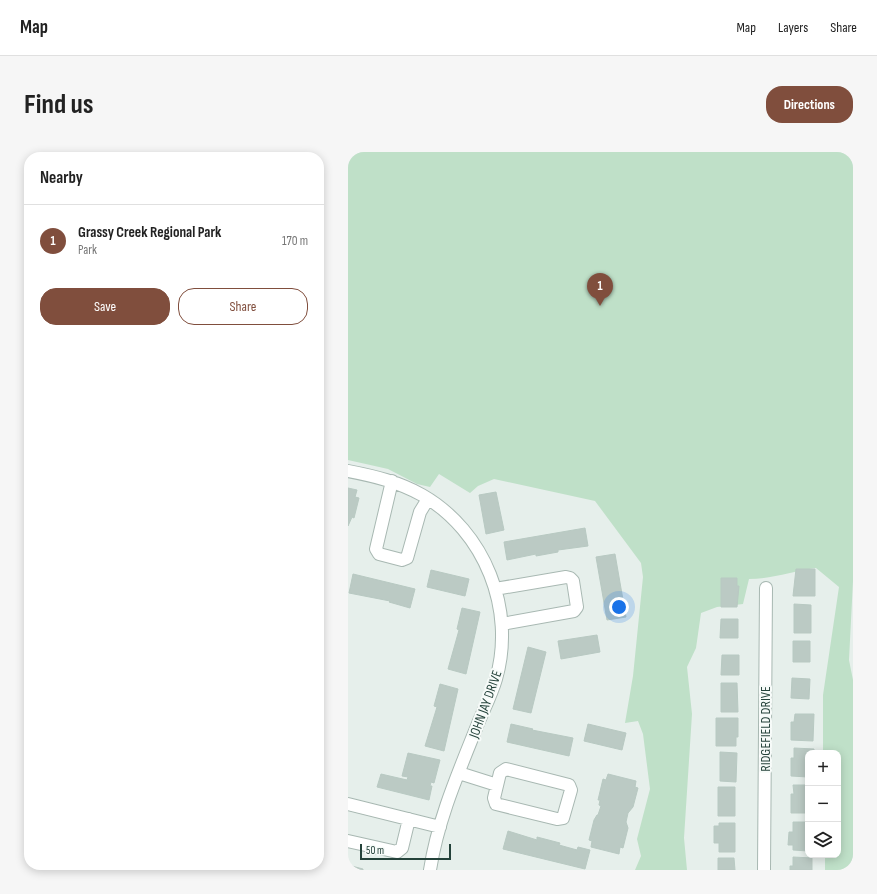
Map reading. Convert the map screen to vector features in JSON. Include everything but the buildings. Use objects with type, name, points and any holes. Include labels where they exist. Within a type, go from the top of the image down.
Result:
[{"type":"street","name":"JOHN JAY DRIVE","points":[[348,471],[392,481],[428,499],[450,516],[475,546],[489,570],[495,589],[502,624],[501,658],[496,679],[440,827],[430,870]]},
{"type":"street","points":[[392,481],[376,549],[379,554],[403,560],[408,558],[420,512],[428,499]]},
{"type":"street","points":[[495,589],[566,577],[570,578],[573,582],[577,607],[574,611],[502,624]]},
{"type":"street","name":"RIDGEFIELD DRIVE","points":[[764,870],[766,588]]},
{"type":"street","points":[[505,769],[567,784],[571,790],[565,815],[563,818],[557,820],[496,804],[494,800],[497,785],[501,771],[505,769]]},
{"type":"street","points":[[459,774],[497,785]]},
{"type":"street","points":[[348,804],[440,827]]},
{"type":"street","points":[[348,841],[397,852],[402,848],[409,819]]},
{"type":"green space","points":[[348,152],[853,152],[853,581],[849,660],[853,680],[853,870],[825,870],[825,858],[841,858],[841,750],[823,750],[823,695],[839,587],[816,568],[766,578],[749,579],[743,604],[717,607],[701,613],[696,648],[687,667],[692,714],[684,838],[687,870],[635,870],[641,856],[637,839],[650,789],[643,734],[638,721],[625,723],[633,676],[643,577],[641,563],[595,501],[494,479],[478,486],[470,493],[439,474],[430,487],[417,484],[388,469],[348,460]]},
{"type":"place","name":"Grassy Creek Regional Park","points":[[600,306]]}]
